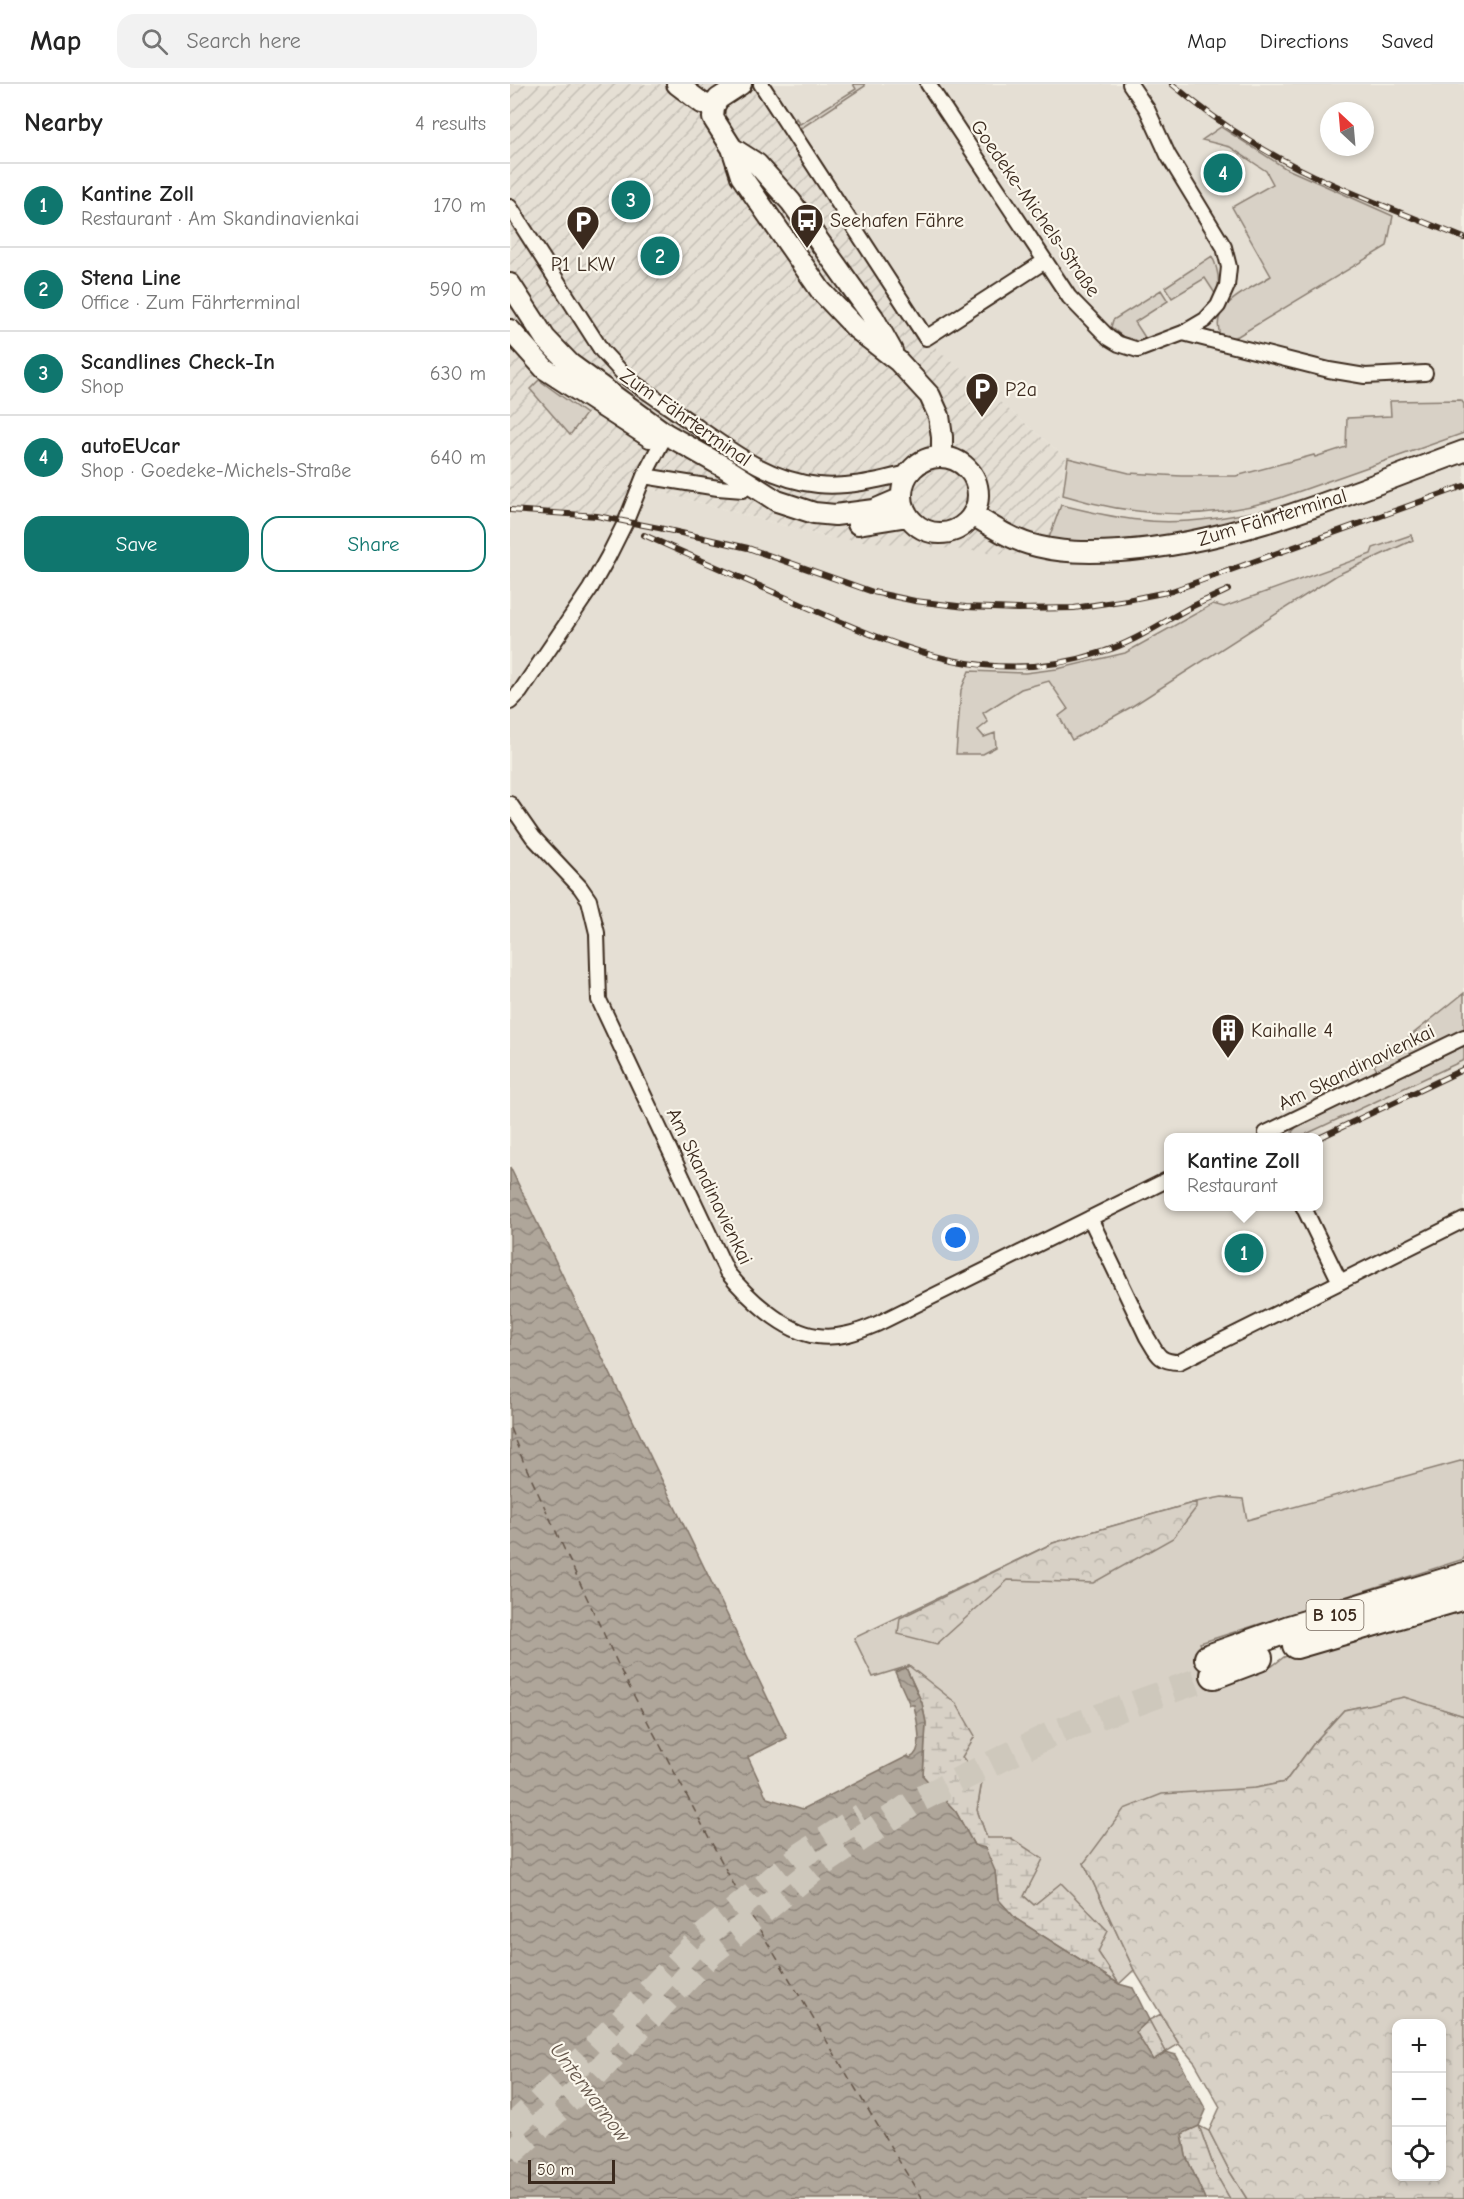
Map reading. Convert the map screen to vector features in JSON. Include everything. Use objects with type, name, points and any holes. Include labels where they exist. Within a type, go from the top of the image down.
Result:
[{"type":"highway","name":"B 105","points":[[1464,1576],[1289,1629],[1211,1666],[1293,1646],[1464,1596]]},
{"type":"street","points":[[677,84],[702,103],[714,106]]},
{"type":"street","points":[[741,84],[718,99],[714,106],[713,118],[732,148],[757,164],[791,202],[873,317],[898,361],[924,389],[937,410],[942,437],[942,456],[959,461],[972,473],[978,489],[977,507],[973,515],[961,527],[945,533],[920,528],[905,507],[903,485],[908,473]]},
{"type":"street","points":[[761,84],[926,338],[1045,261]]},
{"type":"street","name":"Goedeke-Michels-Straße","points":[[928,84],[1069,297],[1109,338],[1138,350],[1183,333],[1205,320],[1218,306],[1227,286],[1229,267],[1224,247],[1168,155],[1147,109],[1130,84]]},
{"type":"street","name":"Zum Fährterminal","points":[[510,207],[602,351],[614,366],[627,378],[736,455],[769,473],[819,485],[861,483],[908,473],[923,460],[942,456]]},
{"type":"street","name":"Zum Fährterminal","points":[[510,284],[545,338],[570,364],[664,439],[724,467],[777,501],[814,513],[855,514],[905,507]]},
{"type":"street","name":"Zum Fährterminal","points":[[510,330],[545,369],[719,473],[765,506],[794,518],[821,524],[848,526],[905,507]]},
{"type":"street","points":[[1183,333],[1329,370],[1365,375],[1425,373]]},
{"type":"street","points":[[510,702],[520,692],[590,589],[608,557],[644,476],[664,439]]},
{"type":"street","name":"Zum Fährterminal","points":[[973,515],[1012,538],[1054,549],[1088,552],[1164,546],[1248,528],[1464,452]]},
{"type":"street","points":[[644,476],[744,490]]},
{"type":"street","name":"Am Skandinavienkai","points":[[510,804],[533,837],[580,887],[589,900],[597,933],[599,1000],[728,1272],[754,1301],[798,1330],[816,1336],[838,1336],[877,1324],[1164,1181]]},
{"type":"street","name":"Am Skandinavienkai","points":[[1269,1133],[1464,1037]]},
{"type":"street","points":[[1305,1211],[1340,1282]]},
{"type":"street","points":[[1090,1218],[1148,1337],[1158,1355],[1167,1362],[1179,1362],[1464,1220]]},
{"type":"shaded area","points":[[510,84],[748,84],[775,119],[918,340],[923,344],[927,340],[1066,458],[1056,513],[1059,516],[1050,538],[1056,541],[1053,558],[830,538],[639,486],[626,521],[597,516],[510,510]]},
{"type":"shaded area","points":[[748,84],[1464,84],[1464,1463],[1247,1520],[1241,1499],[1221,1499],[885,1626],[906,1668],[895,1672],[914,1704],[919,1736],[917,1753],[914,1757],[908,1756],[803,1809],[768,1798],[747,1757],[787,1737],[510,1167],[510,510],[625,520],[639,486],[830,538],[1049,538],[1059,516],[1056,513],[1066,458],[927,341],[923,345],[775,119]]},
{"type":"green space","points":[[853,84],[864,84],[865,86],[803,127],[794,128],[792,125],[796,118],[800,124],[856,89]]},
{"type":"green space","points":[[1221,127],[1285,168],[1393,216],[1387,246],[1238,336],[1228,339],[1221,337],[1218,326],[1225,307],[1242,293],[1271,276],[1232,207],[1273,184],[1266,171],[1230,147],[1202,140]]},
{"type":"green space","points":[[1212,256],[1218,276],[1216,295],[1205,278],[1172,298],[1165,287]]},
{"type":"green space","points":[[1161,290],[1168,301],[1135,322],[1146,339],[1133,345],[1111,327],[1113,320]]},
{"type":"green space","points":[[539,380],[586,414],[570,435],[530,389]]},
{"type":"green space","points":[[1461,400],[1464,404],[1464,433],[1270,501],[1218,511],[1166,513],[1114,508],[1063,495],[1068,458],[1129,473],[1236,476],[1346,447],[1347,418],[1391,416],[1390,401]]},
{"type":"green space","points":[[1061,505],[1120,518],[1176,522],[1232,516],[1287,505],[1218,525],[1218,528],[1159,541],[1102,545],[1056,541],[1049,538]]},
{"type":"green space","points":[[1411,535],[1413,540],[1337,575],[1131,707],[1072,740],[1059,716],[1068,709],[1049,681],[1021,689],[983,713],[988,722],[978,730],[984,737],[995,733],[996,747],[983,754],[956,754],[961,690],[969,671],[1025,673],[1057,669],[1125,653],[1213,604],[1224,607],[1371,554],[1373,548]]},
{"type":"green space","points":[[1464,993],[1464,1037],[1380,1076],[1374,1065]]},
{"type":"green space","points":[[1464,1046],[1464,1060],[1309,1133],[1292,1133],[1298,1125]]},
{"type":"green space","points":[[1464,1460],[1464,1559],[1200,1643],[1219,1685],[1272,1666],[1284,1657],[1464,1606],[1464,1716],[1404,1698],[1344,1710],[1314,1743],[1285,1782],[1256,1788],[1084,1863],[1134,1970],[1119,1984],[1098,1952],[1061,1884],[1034,1905],[1024,1896],[1042,1859],[987,1838],[977,1810],[982,1781],[962,1757],[909,1666],[873,1677],[854,1638],[1053,1543],[1196,1502],[1222,1497],[1243,1499],[1247,1520]]},
{"type":"green space","points":[[1196,1502],[1196,1508],[1173,1538],[1093,1583],[1008,1580],[937,1644],[898,1634],[900,1618],[1053,1543]]},
{"type":"green space","points":[[909,1666],[956,1703],[975,1736],[962,1757],[982,1781],[977,1810],[987,1838],[1011,1838],[1043,1859],[1024,1896],[1034,1905],[1061,1883],[1108,1931],[1098,1952],[1119,1984],[1016,1919],[998,1899],[995,1871],[974,1845],[956,1812],[923,1776],[926,1723],[922,1703],[906,1668]]},
{"type":"green space","points":[[1404,1697],[1464,1716],[1464,2199],[1247,2199],[1209,2131],[1220,2107],[1195,2063],[1179,2044],[1134,1970],[1084,1863],[1124,1809],[1162,1794],[1256,1788],[1285,1782],[1314,1743],[1344,1710]]},
{"type":"green space","points":[[1161,2014],[1179,2044],[1166,2052],[1149,2020]]},
{"type":"green space","points":[[1149,2020],[1166,2052],[1153,2061],[1135,2032]]},
{"type":"green space","points":[[1199,2126],[1209,2131],[1247,2199],[1230,2199],[1217,2176]]},
{"type":"green space","points":[[1199,2126],[1217,2176],[1230,2199],[1205,2199],[1186,2156],[1182,2133]]},
{"type":"water","name":"Unterwarnow","points":[[510,1167],[787,1738],[748,1757],[767,1798],[803,1809],[915,1754],[918,1749],[919,1734],[914,1705],[910,1705],[895,1672],[906,1668],[922,1703],[926,1723],[923,1776],[956,1812],[974,1845],[985,1848],[995,1871],[998,1899],[1016,1919],[1119,1984],[1133,1988],[1149,2020],[1136,2032],[1153,2060],[1166,2052],[1176,2055],[1206,2110],[1199,2126],[1182,2134],[1186,2156],[1205,2199],[510,2199]]},
{"type":"ferry route","points":[[510,1428],[524,1463],[623,1675],[743,1902],[922,2199]]},
{"type":"tunnel","points":[[510,2154],[588,2082],[711,1953],[816,1868],[918,1800],[1056,1732],[1214,1675]]},
{"type":"tunnel","points":[[510,2129],[575,2068],[700,1939],[802,1855],[862,1816]]},
{"type":"railway","points":[[1172,84],[1240,135],[1275,156],[1355,194],[1464,238]]},
{"type":"railway","points":[[510,510],[597,516],[659,528],[748,548],[873,592],[915,601],[966,607],[1074,608],[1172,591],[1464,486]]},
{"type":"railway","points":[[644,535],[873,635],[946,659],[983,665],[1021,667],[1061,663],[1102,652],[1137,638],[1191,607],[1228,590]]},
{"type":"railway","points":[[1323,1136],[1464,1069]]},
{"type":"place","name":"autoEUcar","points":[[1223,173]]},
{"type":"place","name":"Scandlines Check-In","points":[[631,200]]},
{"type":"place","name":"Seehafen Fähre","points":[[807,249]]},
{"type":"place","name":"P1 LKW","points":[[583,251]]},
{"type":"place","name":"Stena Line","points":[[660,256]]},
{"type":"place","name":"P2a","points":[[982,418]]},
{"type":"place","name":"Kaihalle 4","points":[[1228,1059]]},
{"type":"place","name":"Kantine Zoll","points":[[1244,1253]]}]
